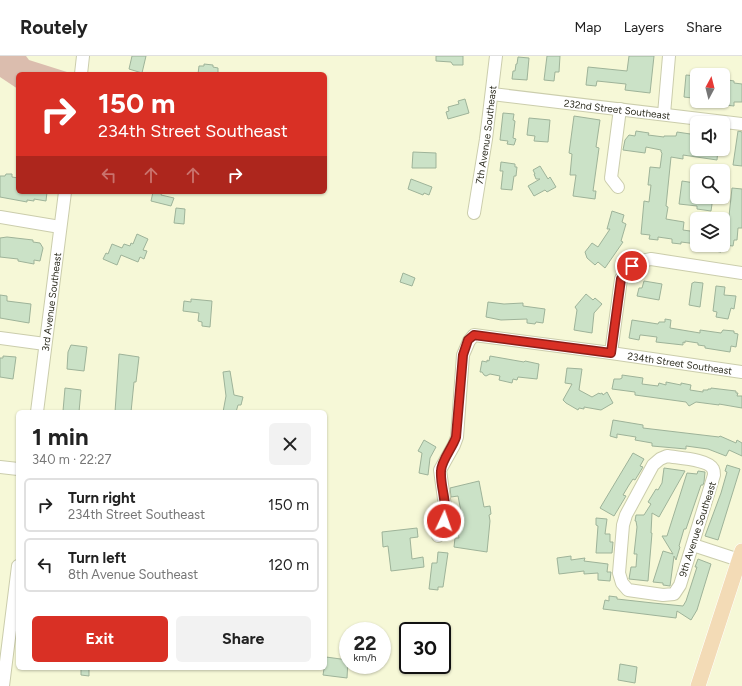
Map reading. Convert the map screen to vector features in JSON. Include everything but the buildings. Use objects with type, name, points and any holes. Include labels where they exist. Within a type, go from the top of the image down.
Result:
[{"type":"main road","points":[[698,686],[741,555]]},
{"type":"street","points":[[81,72],[83,56]]},
{"type":"street","name":"7th Avenue Southeast","points":[[474,213],[492,94],[496,56]]},
{"type":"street","points":[[664,114],[669,56]]},
{"type":"street","name":"232nd Street Southeast","points":[[492,94],[742,124]]},
{"type":"street","points":[[618,187],[611,178],[620,109]]},
{"type":"street","name":"3rd Avenue Southeast","points":[[37,410],[65,194]]},
{"type":"street","points":[[0,218],[60,227]]},
{"type":"street","points":[[611,353],[621,279],[632,266],[642,260],[651,259],[742,273]]},
{"type":"street","name":"234th Street Southeast","points":[[438,536],[444,521],[446,507],[440,470],[454,445],[463,355],[468,340],[474,335],[742,372]]},
{"type":"street","points":[[0,338],[45,344]]},
{"type":"street","name":"9th Avenue Southeast","points":[[668,456],[701,461],[709,464],[713,469],[714,475],[693,545],[680,585],[674,594],[663,595],[628,590],[622,584],[619,574],[622,525],[650,471],[660,459],[668,456]]},
{"type":"street","points":[[0,467],[16,469]]},
{"type":"street","points":[[693,545],[741,555]]},
{"type":"street","points":[[3,686],[16,582]]},
{"type":"shaded area","points":[[0,56],[26,56],[29,60],[67,72],[16,72],[16,88],[0,77]]},
{"type":"route","points":[[444,521],[446,507],[440,470],[454,445],[456,437],[463,355],[468,340],[474,335],[611,353],[621,279],[632,266]]}]
